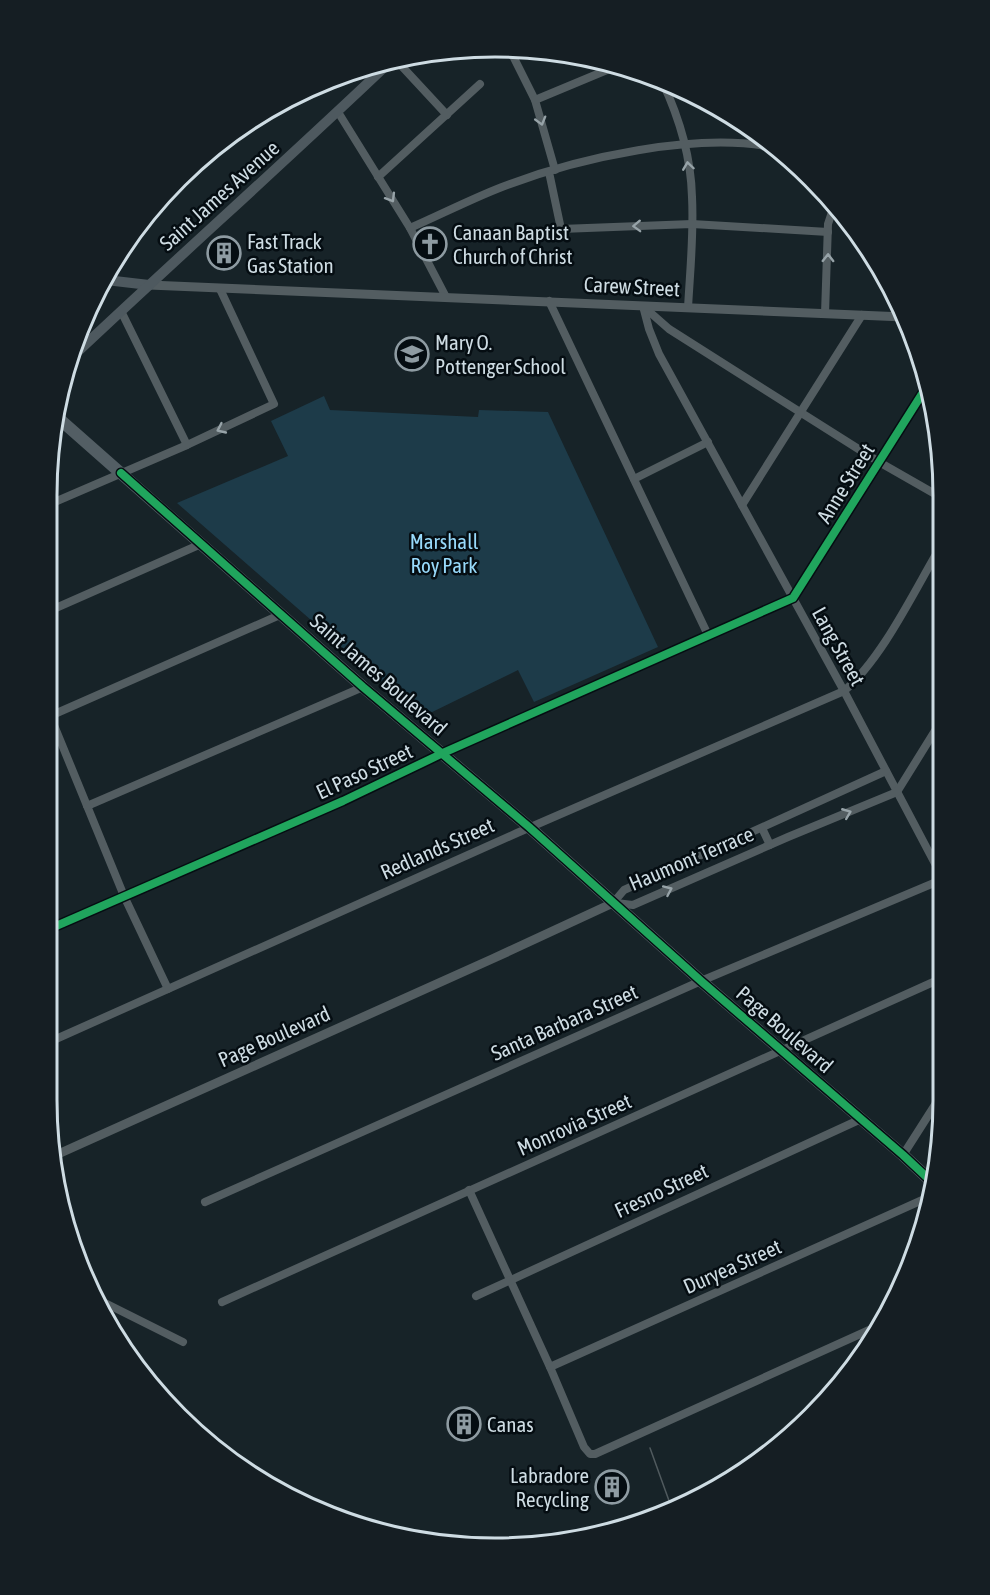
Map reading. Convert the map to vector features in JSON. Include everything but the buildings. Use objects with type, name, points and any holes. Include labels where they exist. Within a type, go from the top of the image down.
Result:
[{"type":"main road","name":"Saint James Avenue","points":[[83,347],[379,73]]},
{"type":"main road","name":"Carew Street","points":[[113,281],[149,285]]},
{"type":"main road","name":"Saint James Boulevard","points":[[63,422],[363,687],[529,827],[613,903]]},
{"type":"main road","name":"Page Boulevard","points":[[613,903],[926,1177]]},
{"type":"street","points":[[514,58],[535,100],[552,171],[561,228],[692,224],[828,232]]},
{"type":"street","points":[[402,67],[447,115]]},
{"type":"street","points":[[535,100],[604,71]]},
{"type":"street","points":[[378,177],[480,84]]},
{"type":"street","points":[[668,92],[685,144],[692,196],[688,308]]},
{"type":"street","points":[[338,112],[410,228],[446,297]]},
{"type":"street","points":[[410,228],[502,187],[552,171],[632,152],[685,144],[743,143],[758,145]]},
{"type":"street","points":[[825,314],[830,214]]},
{"type":"street","name":"Carew Street","points":[[149,285],[895,317]]},
{"type":"street","points":[[57,501],[187,445],[274,404],[220,289]]},
{"type":"street","points":[[549,301],[708,635]]},
{"type":"street","points":[[643,306],[669,329],[879,462],[933,493]]},
{"type":"street","name":"Lang Street","points":[[643,306],[659,354],[844,691],[933,860]]},
{"type":"street","points":[[121,311],[187,445]]},
{"type":"street","points":[[742,505],[862,315]]},
{"type":"street","name":"Anne Street","points":[[793,598],[921,395]]},
{"type":"street","points":[[634,479],[708,442]]},
{"type":"street","points":[[57,607],[201,544]]},
{"type":"street","points":[[844,691],[855,682],[872,661],[933,559]]},
{"type":"street","name":"El Paso Street","points":[[57,926],[343,801],[443,753],[793,598]]},
{"type":"street","points":[[57,711],[282,614]]},
{"type":"street","points":[[87,806],[363,687]]},
{"type":"street","name":"Redlands Street","points":[[57,1040],[529,827],[844,691]]},
{"type":"street","points":[[57,733],[124,896],[168,990]]},
{"type":"street","points":[[897,792],[933,734]]},
{"type":"street","name":"Haumont Terrace","points":[[613,903],[624,890],[886,771]]},
{"type":"street","name":"Haumont Terrace","points":[[613,903],[633,905],[897,792]]},
{"type":"street","points":[[762,828],[770,845]]},
{"type":"street","name":"Santa Barbara Street","points":[[205,1202],[701,981],[933,883]]},
{"type":"street","name":"Page Boulevard","points":[[61,1153],[613,903]]},
{"type":"street","name":"Monrovia Street","points":[[222,1302],[933,982]]},
{"type":"street","points":[[903,1155],[933,1108]]},
{"type":"street","name":"Fresno Street","points":[[476,1296],[861,1119]]},
{"type":"street","points":[[469,1190],[584,1447],[590,1454],[596,1454],[866,1331]]},
{"type":"street","name":"Duryea Street","points":[[550,1367],[921,1201]]},
{"type":"street","points":[[108,1304],[183,1342]]},
{"type":"green space","name":"Marshall Roy Park","points":[[324,396],[330,410],[478,417],[479,410],[548,412],[658,647],[534,702],[518,670],[422,717],[177,503],[288,456],[271,421]]},
{"type":"tram line","points":[[650,1448],[669,1502]]},
{"type":"cycle path","points":[[57,926],[343,801],[443,753],[793,598],[921,395]]},
{"type":"cycle path","points":[[121,473],[363,687],[529,827],[701,981],[926,1177]]},
{"type":"place","name":"Canaan Baptist Church of Christ","points":[[430,244]]},
{"type":"place","name":"Fast Track Gas Station","points":[[224,253]]},
{"type":"place","name":"Mary O. Pottenger School","points":[[412,354]]},
{"type":"place","name":"Canas","points":[[464,1424]]},
{"type":"place","name":"Labradore Recycling","points":[[612,1487]]}]
